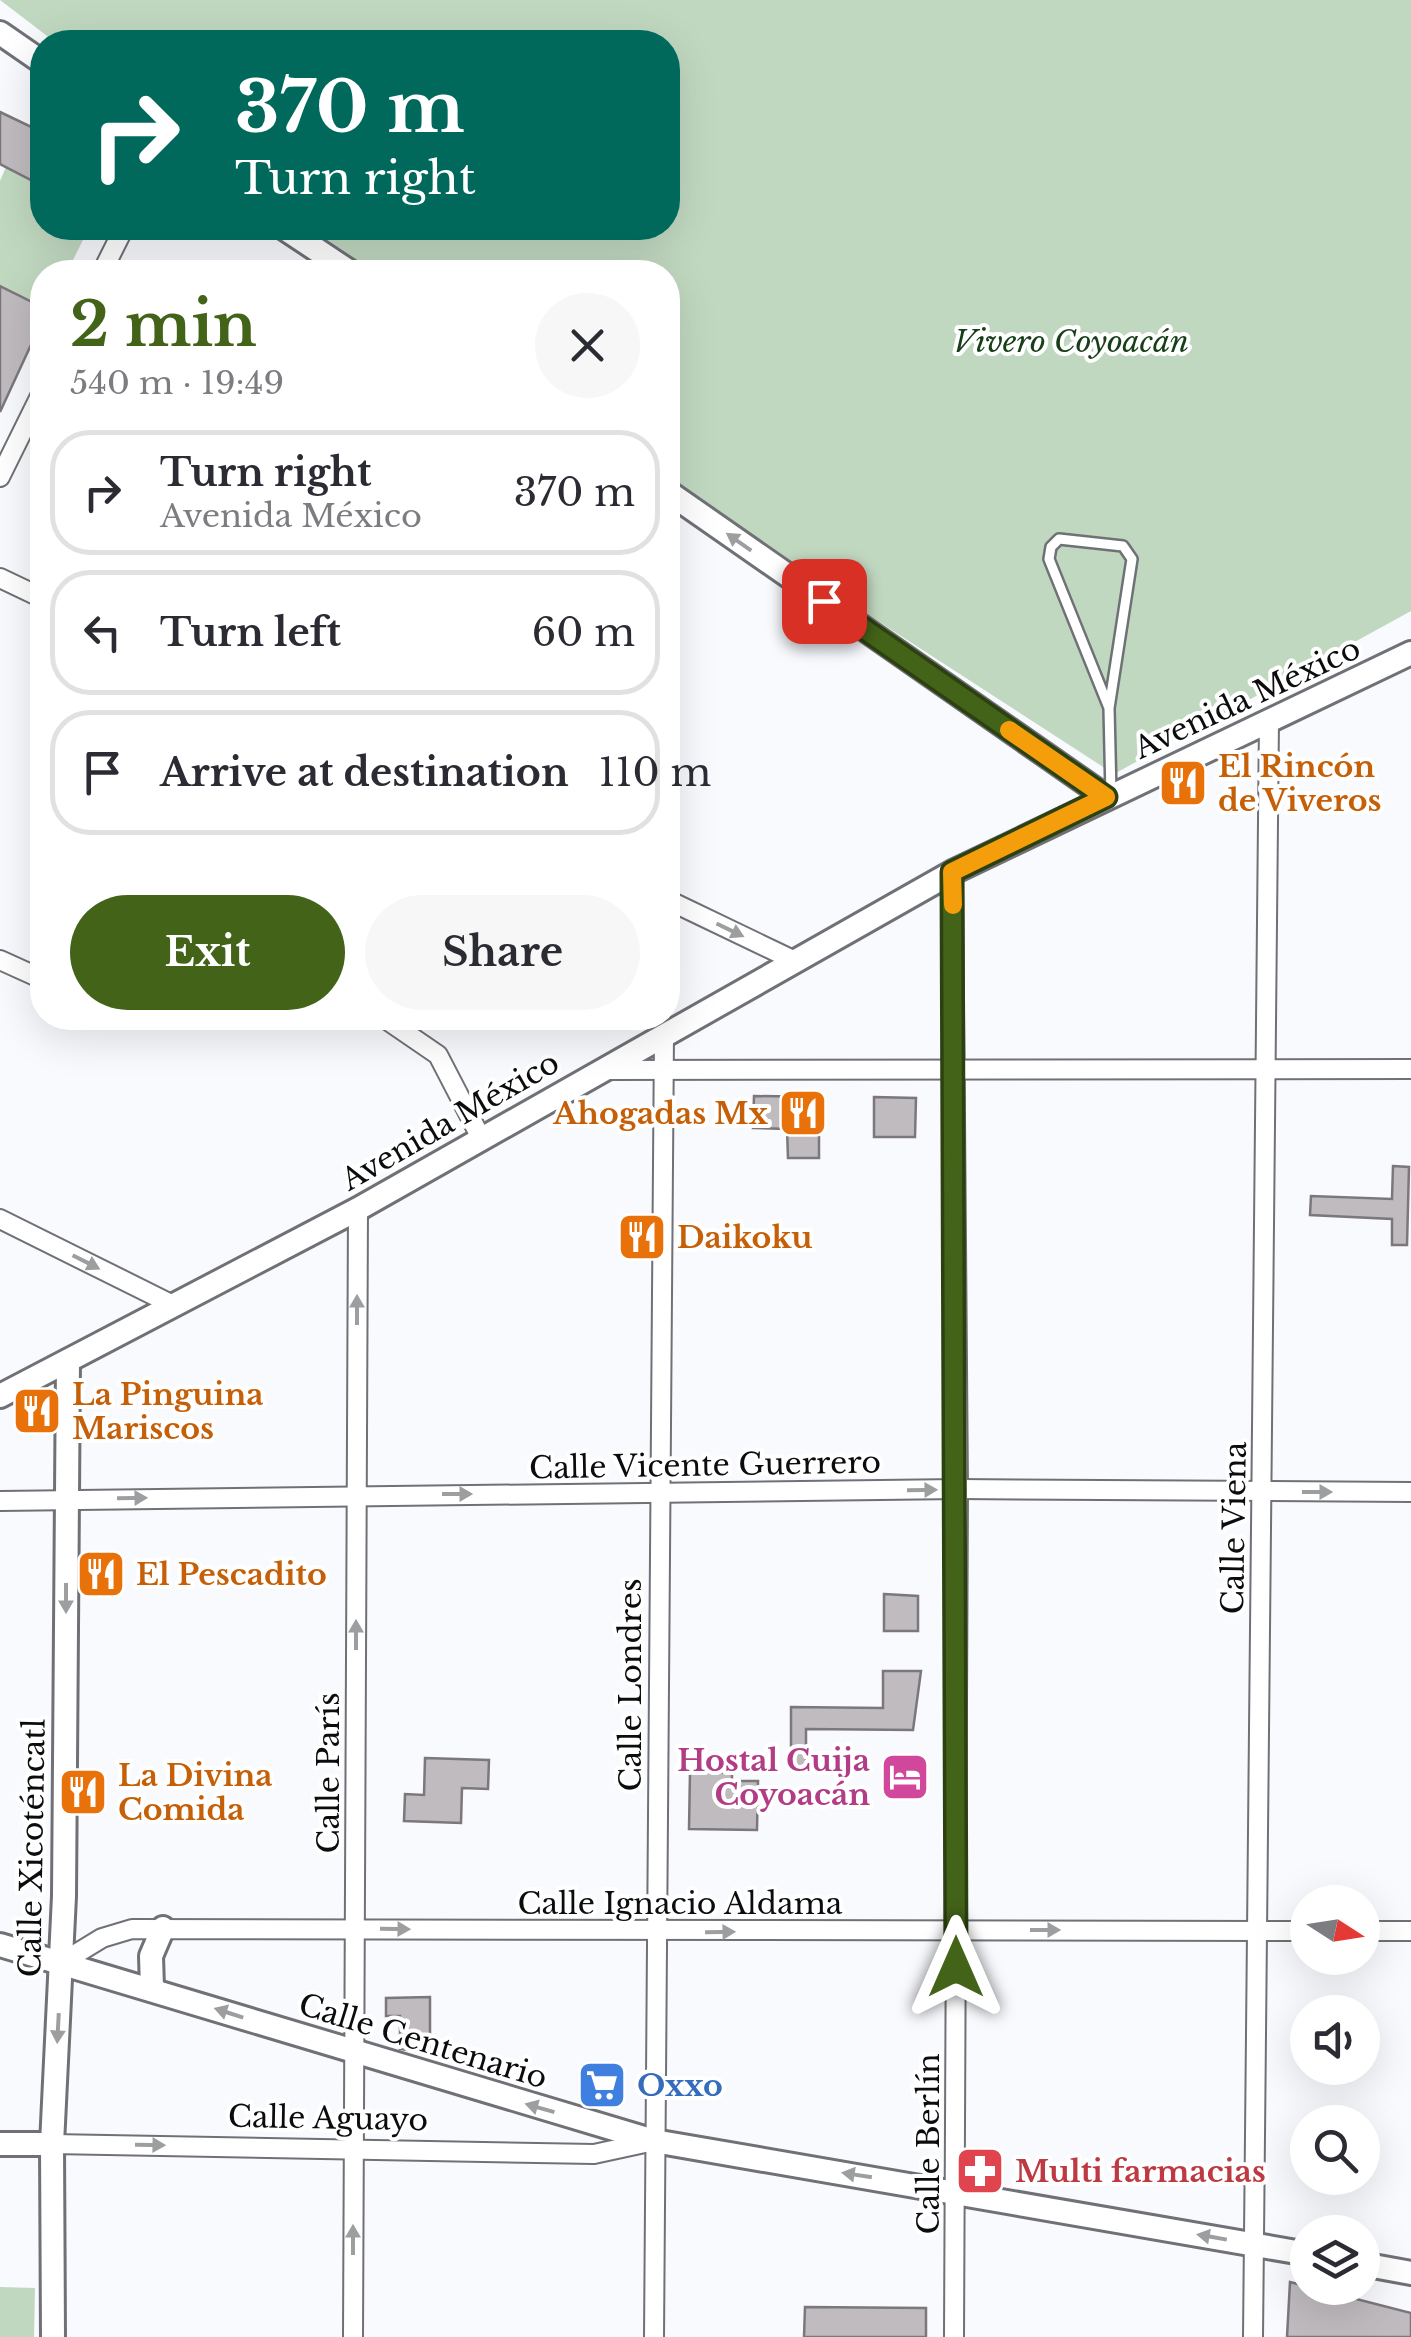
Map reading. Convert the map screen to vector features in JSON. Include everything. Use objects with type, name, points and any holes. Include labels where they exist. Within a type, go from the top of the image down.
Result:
[{"type":"street","points":[[0,32],[30,53]]},
{"type":"street","points":[[302,240],[332,260]]},
{"type":"street","points":[[0,478],[30,417]]},
{"type":"street","points":[[680,500],[1108,796]]},
{"type":"street","points":[[0,578],[30,592]]},
{"type":"street","name":"Avenida México","points":[[680,1025],[952,872],[1411,653]]},
{"type":"street","name":"Calle Viena","points":[[1253,2337],[1269,720]]},
{"type":"street","name":"Calle Berlín","points":[[952,872],[958,1489],[954,2337]]},
{"type":"street","points":[[680,906],[793,960]]},
{"type":"street","points":[[0,960],[30,974]]},
{"type":"street","points":[[407,1030],[438,1055],[481,1138]]},
{"type":"street","name":"Avenida México","points":[[0,1396],[358,1209],[671,1030]]},
{"type":"street","name":"Calle Londres","points":[[654,2337],[664,1034]]},
{"type":"street","points":[[600,1070],[1411,1069]]},
{"type":"street","name":"Calle París","points":[[353,2337],[358,1209]]},
{"type":"street","points":[[0,1219],[171,1304]]},
{"type":"street","name":"Calle Xicoténcatl","points":[[53,2337],[52,2144],[61,1963],[68,1361]]},
{"type":"street","name":"Calle Vicente Guerrero","points":[[0,1501],[958,1489],[1411,1492]]},
{"type":"street","points":[[152,1988],[150,1956],[162,1928]]},
{"type":"street","name":"Calle Ignacio Aldama","points":[[61,1963],[102,1938],[132,1929],[162,1928],[657,1933],[1290,1931]]},
{"type":"street","points":[[1380,1931],[1411,1931]]},
{"type":"street","name":"Calle Centenario","points":[[0,1945],[654,2141],[1290,2251]]},
{"type":"street","name":"Calle Aguayo","points":[[0,2144],[594,2154],[654,2141]]},
{"type":"street","points":[[1380,2267],[1411,2273]]},
{"type":"lane","points":[[1108,796],[1109,708],[1130,552],[1122,546],[1059,539],[1051,546],[1049,559],[1109,708]]},
{"type":"green space","name":"Vivero Coyoacán","points":[[0,0],[1411,0],[1411,611],[1114,774],[680,493],[680,260],[356,260],[328,240],[680,240],[680,30],[39,30]]},
{"type":"green space","points":[[6,167],[30,180],[30,240],[83,240],[73,260],[30,260],[30,301],[0,286],[0,181]]},
{"type":"green space","points":[[0,2287],[35,2288],[34,2337],[0,2337]]},
{"type":"building","points":[[0,112],[30,126],[30,179],[0,164]]},
{"type":"building","points":[[0,286],[30,301],[30,347],[0,412]]},
{"type":"building","name":"Ahogadas Mx","points":[[754,1096],[819,1097],[819,1158],[788,1158],[787,1129],[753,1128]]},
{"type":"building","points":[[874,1097],[916,1098],[915,1137],[874,1137]]},
{"type":"building","points":[[1393,1166],[1409,1167],[1407,1245],[1392,1245],[1392,1219],[1310,1215],[1311,1196],[1392,1199]]},
{"type":"building","points":[[884,1594],[918,1596],[918,1631],[884,1631]]},
{"type":"building","points":[[883,1671],[921,1671],[913,1730],[806,1729],[806,1772],[791,1771],[791,1707],[883,1708]]},
{"type":"building","points":[[425,1758],[489,1760],[488,1789],[462,1788],[461,1823],[404,1821],[405,1794],[424,1795]]},
{"type":"building","points":[[690,1772],[732,1773],[732,1781],[758,1781],[757,1830],[689,1829]]},
{"type":"building","points":[[430,1997],[430,2053],[400,2049],[400,2016],[386,2016],[386,1998]]},
{"type":"building","points":[[1290,2282],[1290,2305],[1380,2305],[1411,2313],[1411,2337],[1287,2337]]},
{"type":"building","points":[[805,2307],[926,2308],[926,2337],[804,2337]]},
{"type":"slow traffic","points":[[953,905],[952,872],[1106,797],[1009,730]]},
{"type":"place","name":"El Rincón de Viveros","points":[[1183,783]]},
{"type":"place","name":"Ahogadas Mx","points":[[803,1113]]},
{"type":"place","name":"Daikoku","points":[[642,1237]]},
{"type":"place","name":"La Pinguina Mariscos","points":[[37,1411]]},
{"type":"place","name":"El Pescadito","points":[[101,1574]]},
{"type":"place","name":"Hostal Cuija Coyoacán","points":[[905,1777]]},
{"type":"place","name":"La Divina Comida","points":[[83,1792]]},
{"type":"place","name":"Oxxo","points":[[602,2085]]},
{"type":"place","name":"Multi farmacias","points":[[980,2171]]},
{"type":"route","points":[[824,601],[1106,797],[952,872],[958,1489],[956,1967]]}]
